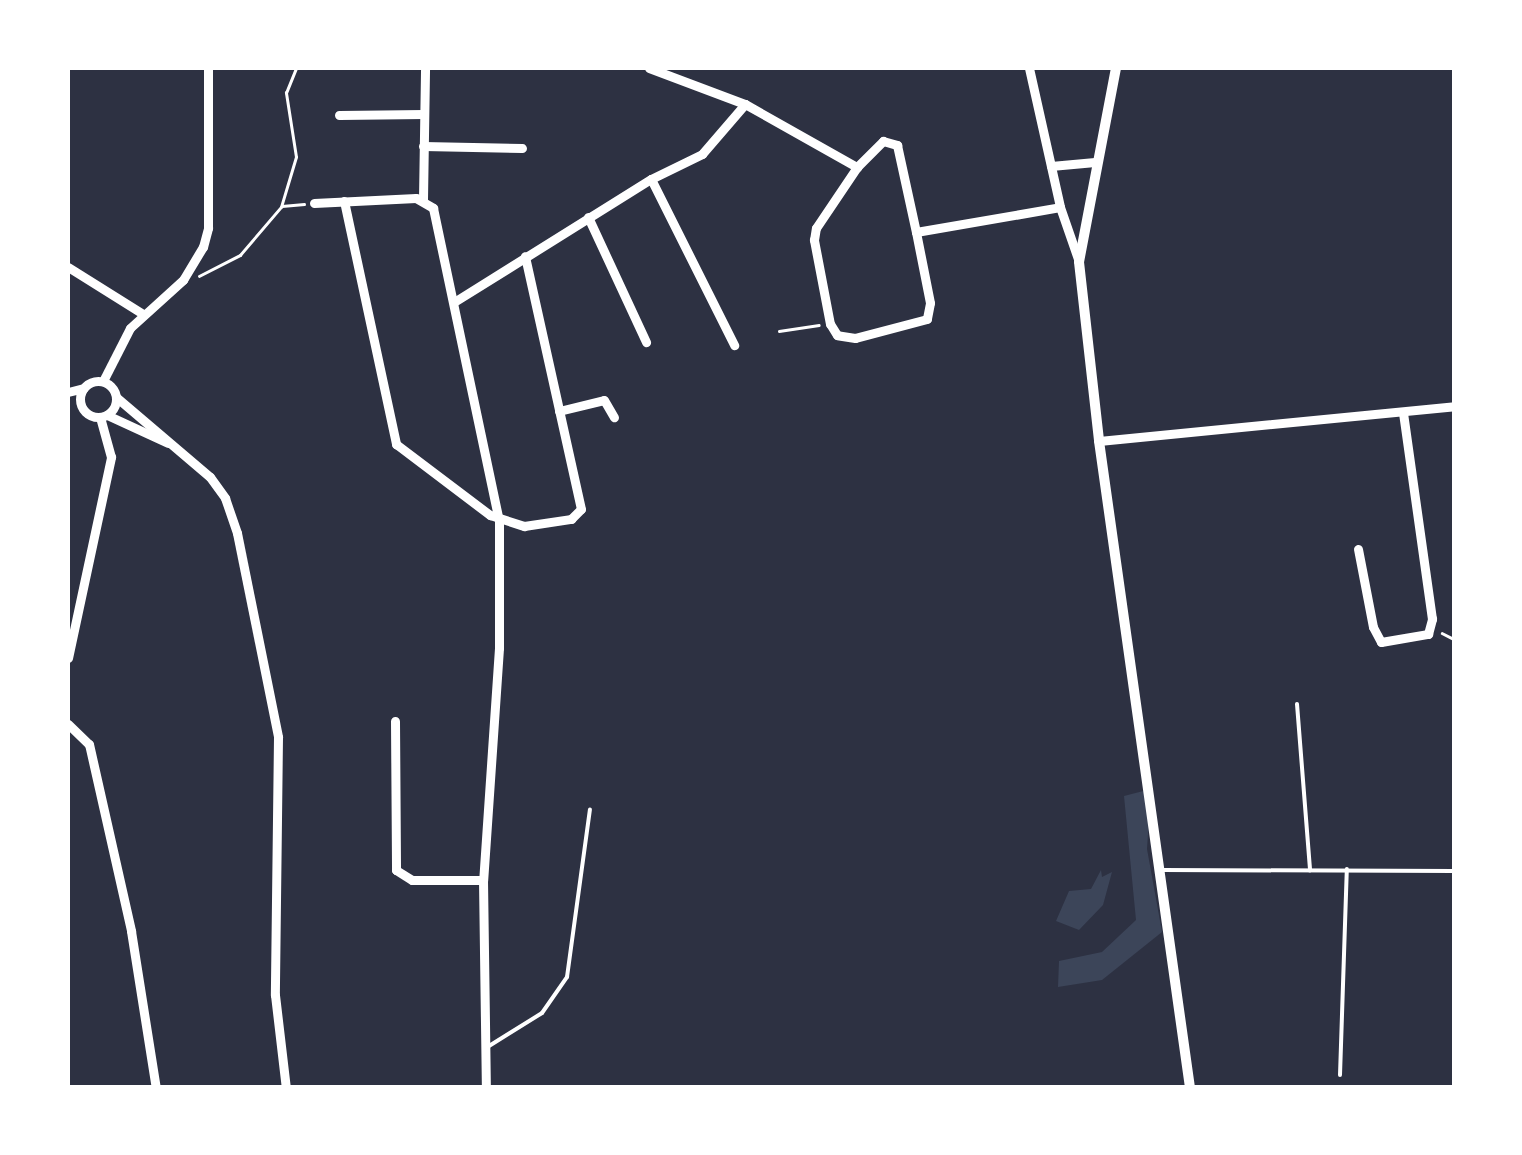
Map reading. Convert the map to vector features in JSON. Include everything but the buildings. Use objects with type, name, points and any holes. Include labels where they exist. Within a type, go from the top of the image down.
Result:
[{"type":"street","points":[[68,392],[103,382],[119,345],[143,314],[183,280],[203,247],[208,228],[208,68]]},
{"type":"street","points":[[425,68],[423,199],[436,214],[499,520],[502,563],[483,880],[486,1088]]},
{"type":"street","points":[[649,68],[745,104],[857,168]]},
{"type":"street","points":[[1029,68],[1060,207],[1079,262],[1099,442],[1190,1088]]},
{"type":"street","points":[[1079,262],[1116,68]]},
{"type":"street","points":[[454,302],[651,178],[702,154],[745,104]]},
{"type":"street","points":[[339,115],[424,114]]},
{"type":"street","points":[[882,141],[898,145],[916,232],[930,304],[928,319],[848,339],[836,334],[830,324],[814,240],[824,213],[882,141]]},
{"type":"street","points":[[424,146],[522,148]]},
{"type":"street","points":[[1051,166],[1096,162]]},
{"type":"street","points":[[651,178],[734,345]]},
{"type":"street","points":[[314,203],[423,199]]},
{"type":"street","points":[[344,201],[396,444],[499,520],[524,526],[571,519],[579,514],[581,504],[526,256]]},
{"type":"street","points":[[916,232],[1060,207]]},
{"type":"street","points":[[588,217],[646,342]]},
{"type":"street","points":[[68,267],[143,314]]},
{"type":"street","points":[[103,382],[180,448],[224,498],[237,533],[278,738],[274,995],[286,1088]]},
{"type":"street","points":[[82,408],[84,388]]},
{"type":"street","points":[[68,658],[112,456],[104,416],[116,397]]},
{"type":"street","points":[[559,411],[604,400],[614,417]]},
{"type":"street","points":[[68,406],[104,416],[180,448]]},
{"type":"street","points":[[1099,442],[1454,406]]},
{"type":"street","points":[[1358,550],[1373,626],[1381,642],[1417,638],[1432,626],[1403,412]]},
{"type":"street","points":[[395,721],[396,870],[412,880],[483,880]]},
{"type":"street","points":[[68,724],[89,744],[130,931],[156,1088]]},
{"type":"street","points":[[1190,1068],[1199,1088]]},
{"type":"lane","points":[[1298,704],[1310,870]]},
{"type":"lane","points":[[486,1048],[542,1012],[567,978],[590,810]]},
{"type":"lane","points":[[1340,1075],[1347,869]]},
{"type":"lane","points":[[1162,870],[1454,871]]},
{"type":"lane","points":[[1454,892],[1454,1011]]},
{"type":"path","points":[[183,280],[240,255],[280,206],[296,157],[286,92],[296,68]]},
{"type":"path","points":[[280,206],[314,203]]},
{"type":"path","points":[[779,331],[830,324]]},
{"type":"path","points":[[1432,626],[1454,639]]},
{"type":"shaded area","points":[[1151,789],[1147,849],[1162,932],[1102,980],[1058,987],[1059,961],[1102,952],[1136,920],[1124,796]]},
{"type":"shaded area","points":[[1101,870],[1102,877],[1112,872],[1103,905],[1079,930],[1056,921],[1069,891],[1091,889]]}]
